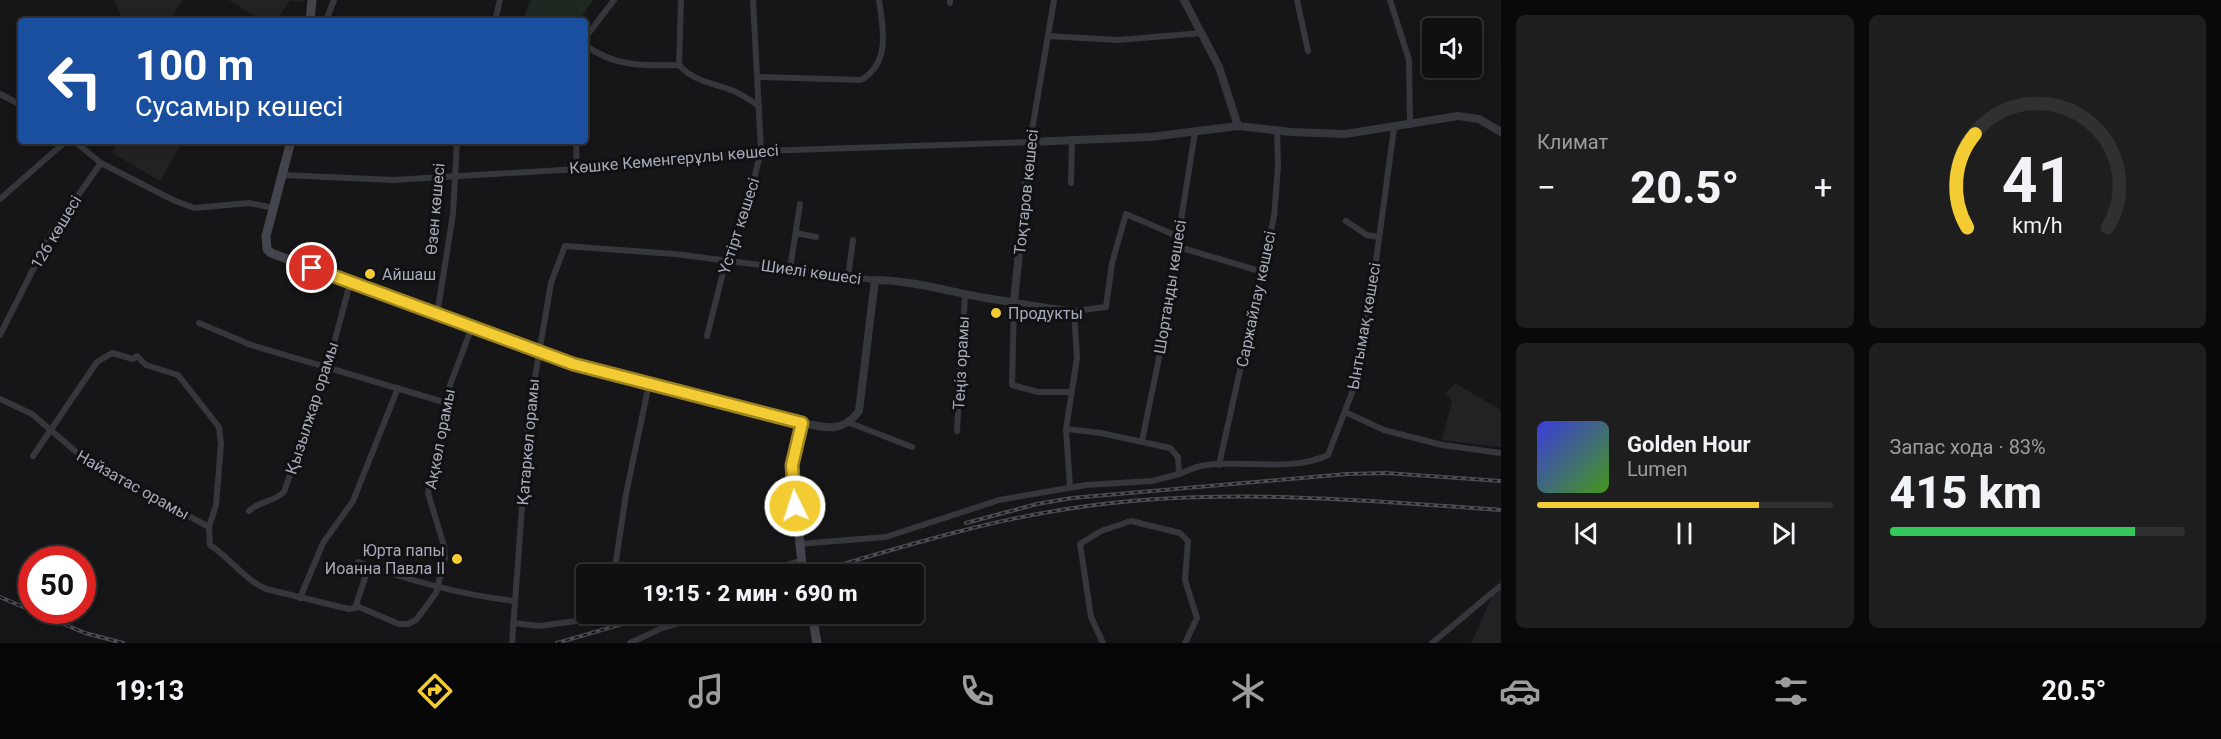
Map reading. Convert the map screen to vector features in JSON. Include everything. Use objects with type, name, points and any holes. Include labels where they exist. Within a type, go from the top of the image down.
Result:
[{"type":"main road","points":[[310,18],[312,0]]},
{"type":"main road","points":[[290,144],[266,236],[267,249],[271,253],[538,352],[648,384],[767,412],[802,423],[792,465],[798,544],[802,564]]},
{"type":"main road","points":[[814,624],[817,643]]},
{"type":"street","points":[[327,18],[334,0]]},
{"type":"street","points":[[496,18],[500,0]]},
{"type":"street","points":[[588,34],[614,0]]},
{"type":"street","points":[[679,65],[681,0]]},
{"type":"street","name":"Үстірт көшесі","points":[[707,336],[725,260],[749,199],[761,151],[753,0]]},
{"type":"street","points":[[758,77],[861,80],[879,63],[883,45],[879,0]]},
{"type":"street","name":"Тоқтаров көшесі","points":[[1054,0],[1030,142],[1014,302],[1012,385],[1038,392],[1072,392]]},
{"type":"street","points":[[1184,0],[1219,67],[1238,126]]},
{"type":"street","points":[[1297,0],[1308,51]]},
{"type":"street","points":[[1390,0],[1409,60],[1410,125]]},
{"type":"street","points":[[1048,36],[1118,40],[1202,33]]},
{"type":"street","points":[[588,47],[606,59],[623,65],[679,65],[702,81],[734,91],[759,106]]},
{"type":"street","points":[[0,94],[18,103]]},
{"type":"street","points":[[1030,142],[1195,132],[1238,126],[1277,131],[1345,134],[1458,116],[1479,119],[1501,132]]},
{"type":"street","name":"Ынтымақ көшесі","points":[[798,544],[886,537],[921,527],[983,503],[1070,488],[1152,482],[1205,465],[1251,465],[1321,458],[1332,448],[1353,390],[1371,298],[1394,128]]},
{"type":"street","name":"Саржайлау көшесі","points":[[1219,465],[1274,217],[1278,166],[1277,131]]},
{"type":"street","name":"Шортанды көшесі","points":[[1142,441],[1160,353],[1175,246],[1195,132]]},
{"type":"street","points":[[1071,183],[1072,140]]},
{"type":"street","name":"Көшке Кеменгерұлы көшесі","points":[[283,175],[368,180],[628,166],[761,151],[1030,142]]},
{"type":"street","points":[[0,199],[63,144]]},
{"type":"street","points":[[78,144],[101,163],[173,200],[194,208],[249,203],[274,208]]},
{"type":"street","name":"Өзен көшесі","points":[[437,315],[453,214],[453,175],[457,144]]},
{"type":"street","points":[[576,144],[577,168]]},
{"type":"street","name":"126 көшесі","points":[[0,336],[52,232],[101,163]]},
{"type":"street","points":[[790,269],[800,204]]},
{"type":"street","name":"Шиелі көшесі","points":[[557,263],[565,246],[725,260],[848,277],[904,282],[965,295],[1074,311],[1100,310],[1106,308],[1112,263],[1126,214],[1177,236]]},
{"type":"street","points":[[1346,221],[1367,235],[1379,237]]},
{"type":"street","points":[[796,233],[816,237]]},
{"type":"street","points":[[848,277],[853,240]]},
{"type":"street","points":[[1175,246],[1263,272]]},
{"type":"street","name":"Қатаркөл орамы","points":[[512,643],[529,412],[538,352],[557,263]]},
{"type":"street","points":[[802,423],[838,427],[850,423],[859,411],[875,280]]},
{"type":"street","name":"Қызылжар орамы","points":[[249,511],[257,503],[278,498],[284,492],[328,366],[350,283]]},
{"type":"street","name":"Теңіз орамы","points":[[957,431],[965,295]]},
{"type":"street","points":[[1070,488],[1066,429],[1077,358],[1074,311]]},
{"type":"street","points":[[199,323],[251,345],[447,403]]},
{"type":"street","name":"Ақкөл орамы","points":[[438,588],[445,558],[444,546],[428,493],[448,416],[447,403],[472,327]]},
{"type":"street","name":"Найзатас орамы","points":[[51,430],[98,362],[112,353],[134,359],[137,356],[146,365],[178,375],[219,427],[221,444],[216,505],[209,527],[210,545],[226,556],[255,584],[300,598],[349,609],[359,607],[399,624],[408,624],[416,620],[438,588]]},
{"type":"street","points":[[616,564],[626,494],[648,384]]},
{"type":"street","points":[[300,598],[323,543],[352,501],[398,388]]},
{"type":"street","name":"Найзатас орамы","points":[[0,399],[32,414],[88,462],[209,527]]},
{"type":"street","points":[[1345,412],[1384,430],[1442,445],[1501,453]]},
{"type":"street","points":[[850,423],[912,447]]},
{"type":"street","points":[[1066,429],[1142,441],[1175,452],[1179,474]]},
{"type":"street","points":[[33,456],[51,430]]},
{"type":"street","points":[[1103,643],[1091,617],[1080,544],[1101,531],[1131,521],[1185,536],[1188,546],[1185,580],[1197,618],[1185,643]]},
{"type":"street","points":[[790,564],[802,560]]},
{"type":"street","points":[[358,562],[438,588],[476,597],[515,601]]},
{"type":"street","points":[[355,608],[369,566]]},
{"type":"street","points":[[1432,643],[1499,587]]},
{"type":"street","points":[[513,623],[539,626],[576,620]]},
{"type":"street","points":[[630,643],[676,624]]},
{"type":"shaded area","points":[[114,0],[182,0],[172,18],[122,18]]},
{"type":"shaded area","points":[[229,0],[290,0],[279,18],[257,18]]},
{"type":"shaded area","points":[[531,0],[593,0],[581,18],[523,18]]},
{"type":"shaded area","points":[[116,144],[181,144],[160,181],[112,153]]},
{"type":"shaded area","points":[[1455,383],[1501,410],[1501,447],[1442,440],[1452,401],[1446,393]]},
{"type":"shaded area","points":[[1501,577],[1501,643],[1471,643]]},
{"type":"railway","points":[[966,523],[1037,504],[1072,498],[1347,474],[1386,473],[1501,481]]},
{"type":"railway","points":[[843,564],[1002,521],[1121,502],[1175,498],[1284,497],[1501,510]]},
{"type":"railway","points":[[0,597],[85,633],[123,643]]},
{"type":"railway","points":[[557,643],[623,624]]},
{"type":"place","name":"Айшаш","points":[[370,274]]},
{"type":"place","name":"Продукты","points":[[996,313]]},
{"type":"place","name":"Юрта папы Иоанна Павла II","points":[[457,559]]},
{"type":"route","points":[[312,268],[573,364],[767,412],[802,423],[792,465],[795,506]]}]
